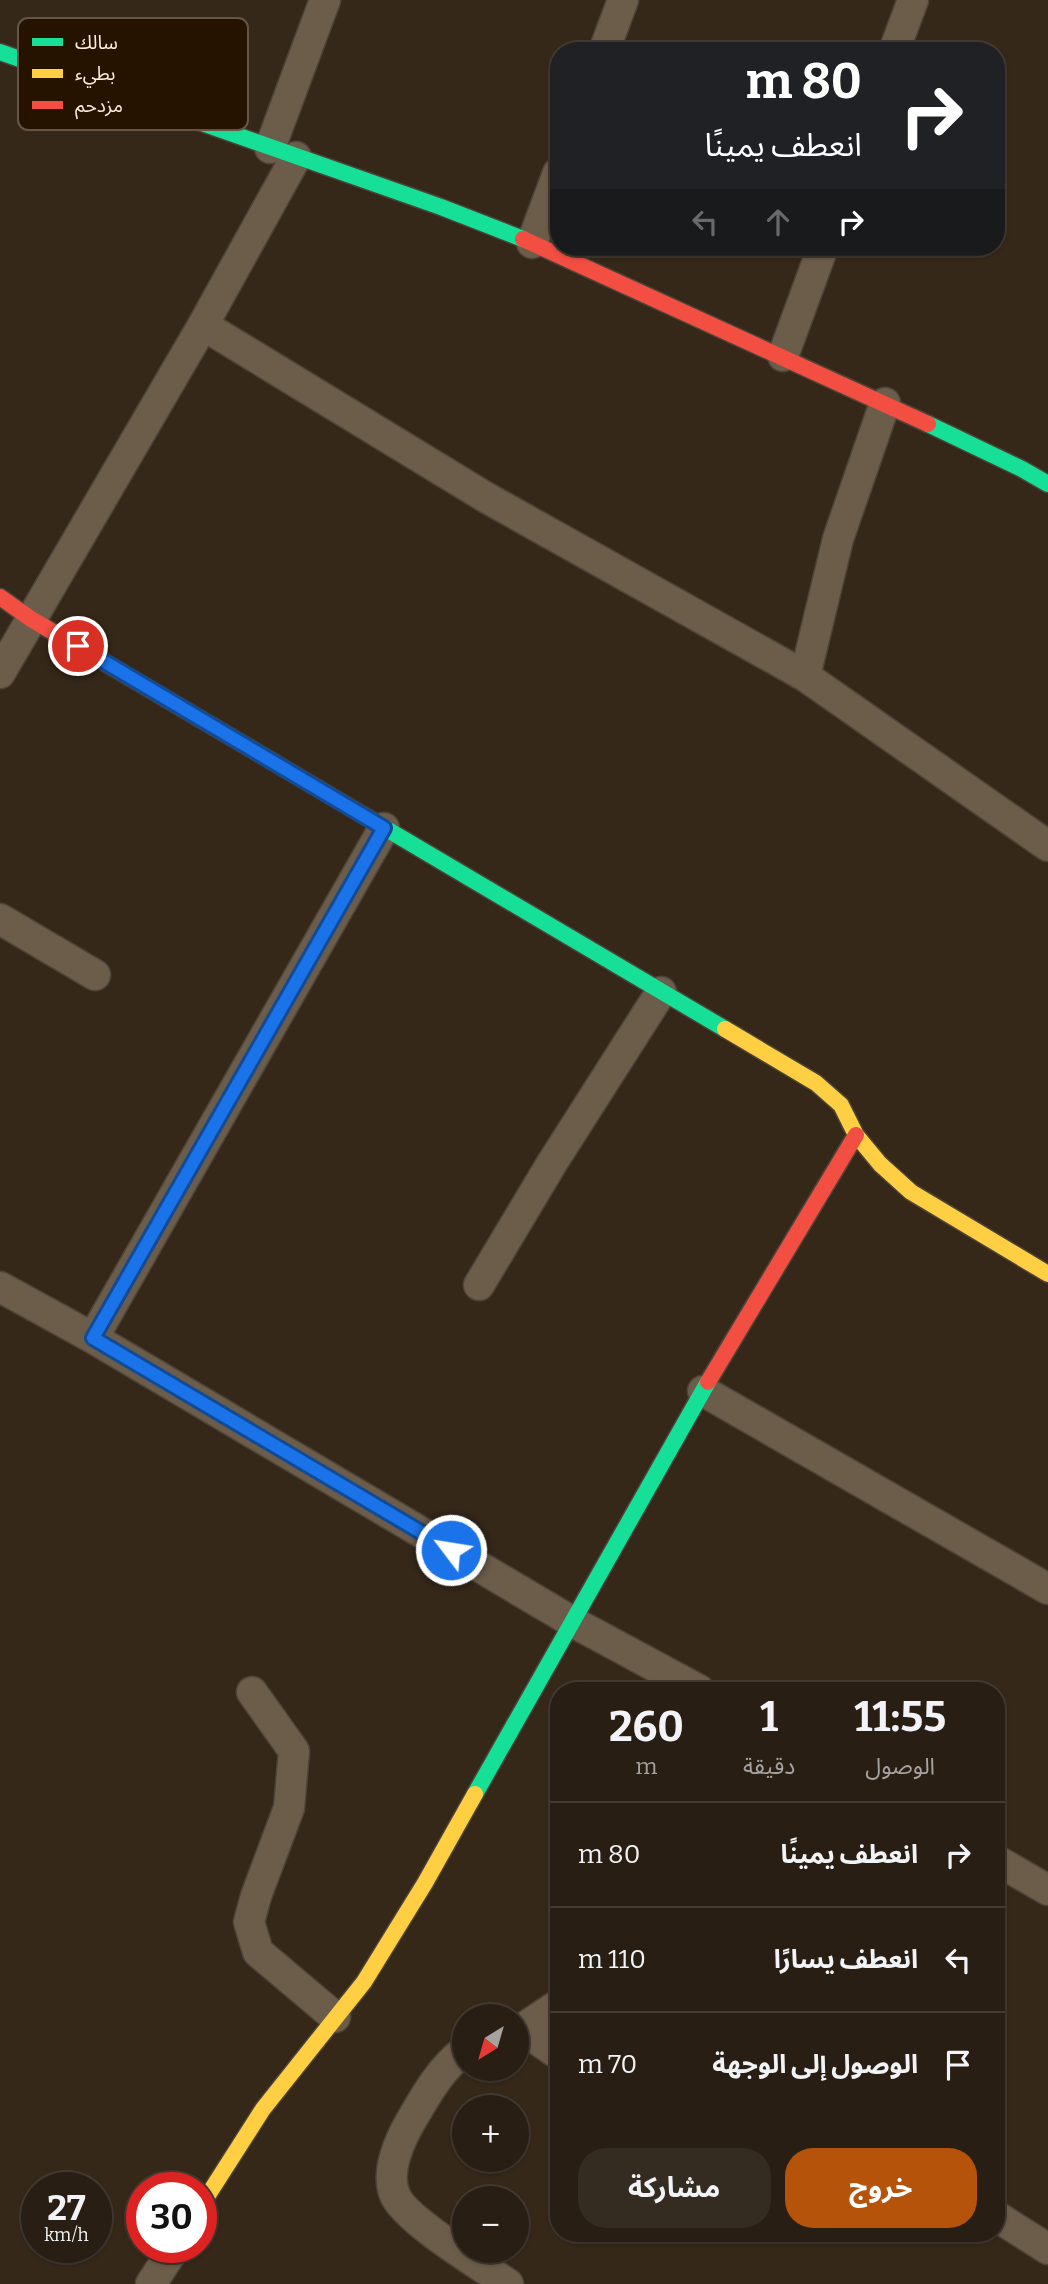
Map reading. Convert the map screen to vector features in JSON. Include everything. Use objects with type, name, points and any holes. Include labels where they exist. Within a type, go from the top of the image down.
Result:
[{"type":"street","points":[[0,673],[203,325],[283,152],[325,0]]},
{"type":"street","points":[[607,42],[623,0]]},
{"type":"street","points":[[897,42],[913,0]]},
{"type":"street","points":[[0,52],[18,58]]},
{"type":"street","points":[[221,130],[441,206],[550,251]]},
{"type":"street","points":[[532,243],[550,195]]},
{"type":"street","points":[[561,256],[885,403],[1022,468],[1048,484]]},
{"type":"street","points":[[783,356],[820,256]]},
{"type":"street","points":[[203,325],[487,498],[805,676],[1048,846]]},
{"type":"street","points":[[805,676],[838,539],[885,403]]},
{"type":"street","points":[[0,597],[30,618],[816,1083],[841,1105],[856,1135],[880,1164],[911,1192],[1048,1275]]},
{"type":"street","points":[[93,1338],[384,828]]},
{"type":"street","points":[[0,919],[95,975]]},
{"type":"street","points":[[479,1285],[552,1163],[662,992]]},
{"type":"street","points":[[217,2181],[263,2109],[364,1982],[425,1882],[570,1621],[703,1391],[856,1135]]},
{"type":"street","points":[[0,1287],[93,1338],[570,1621],[684,1682]]},
{"type":"street","points":[[703,1391],[1048,1590]]},
{"type":"street","points":[[252,1692],[293,1751],[289,1808],[249,1922],[258,1952],[335,2017]]},
{"type":"street","points":[[1005,1865],[1048,1890]]},
{"type":"street","points":[[529,2024],[550,2011]]},
{"type":"street","points":[[529,2036],[550,2049]]},
{"type":"street","points":[[452,2062],[428,2090],[407,2127],[392,2169],[395,2195],[415,2220],[508,2284]]},
{"type":"street","points":[[1005,2222],[1048,2249]]},
{"type":"street","points":[[151,2284],[165,2263]]},
{"type":"traffic: fast","points":[[0,52],[18,58]]},
{"type":"traffic: fast","points":[[222,130],[441,207],[523,239]]},
{"type":"traffic: fast","points":[[928,424],[1048,484]]},
{"type":"traffic: fast","points":[[214,727],[725,1029]]},
{"type":"traffic: fast","points":[[475,1794],[708,1382]]},
{"type":"traffic: slow","points":[[725,1029],[816,1083],[841,1105],[856,1135],[880,1164],[911,1192],[1048,1274]]},
{"type":"traffic: slow","points":[[217,2181],[263,2109],[364,1982],[425,1883],[475,1794]]},
{"type":"traffic: jam","points":[[523,239],[550,251]]},
{"type":"traffic: jam","points":[[560,256],[928,424]]},
{"type":"traffic: jam","points":[[0,597],[31,619],[214,727]]},
{"type":"traffic: jam","points":[[708,1382],[856,1135]]},
{"type":"route","points":[[78,646],[384,828],[93,1338],[451,1550]]}]
